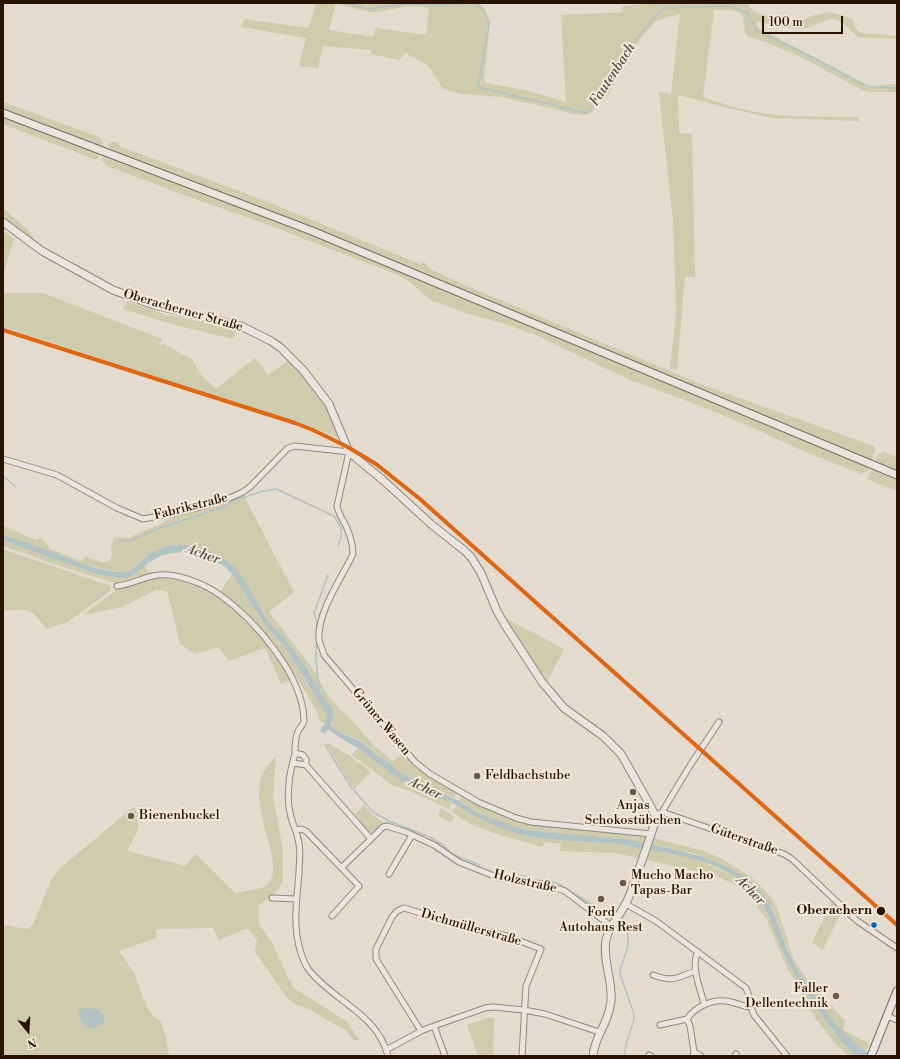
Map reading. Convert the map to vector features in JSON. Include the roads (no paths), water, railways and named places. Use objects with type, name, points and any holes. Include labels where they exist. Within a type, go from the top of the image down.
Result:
[{"type":"street","points":[[3,113],[319,234],[897,475]]},
{"type":"street","name":"Oberacherner Straße","points":[[3,222],[42,251],[113,290],[154,305],[241,326],[271,341],[292,358],[330,404],[349,452],[384,480],[432,525],[471,557],[481,573],[492,600],[505,625],[546,686],[564,708],[603,736],[621,754],[659,813]]},
{"type":"street","name":"Fabrikstraße","points":[[3,459],[57,475],[117,508],[142,519],[204,506],[225,500],[243,492],[251,486],[288,448],[295,446],[349,452]]},
{"type":"street","name":"Grüner Wasen","points":[[349,452],[337,509],[353,547],[353,554],[328,603],[320,626],[319,641],[324,655],[415,762],[430,774],[478,802],[516,818],[531,822],[651,834]]},
{"type":"street","points":[[117,586],[124,585],[151,575],[168,575],[182,578],[203,586],[220,595],[245,616],[280,655],[292,678],[302,704],[304,722],[297,732],[288,796],[290,814],[299,844],[300,859],[296,922],[298,945],[301,956],[308,969],[324,986],[360,1014],[377,1032],[387,1053],[421,1031],[485,1008],[524,1010],[545,1014],[599,1032]]},
{"type":"street","points":[[593,1056],[595,1042],[608,1015],[611,1003],[605,950],[606,942],[614,921],[626,904],[659,813],[719,722]]},
{"type":"street","points":[[294,753],[303,755],[306,759],[306,765]]},
{"type":"street","points":[[292,763],[306,765],[371,839],[342,867]]},
{"type":"street","name":"Güterstraße","points":[[659,813],[784,854],[792,859],[856,920],[897,948]]},
{"type":"street","name":"Holzstraße","points":[[371,839],[387,826],[434,845],[459,862],[499,878],[543,884],[565,892],[614,921]]},
{"type":"street","points":[[296,830],[301,829],[306,831],[359,886],[332,916]]},
{"type":"street","points":[[389,874],[412,835]]},
{"type":"street","points":[[272,898],[297,899]]},
{"type":"street","points":[[626,904],[656,921],[746,988],[754,1015],[787,1056]]},
{"type":"street","name":"Dichmüllerstraße","points":[[421,1031],[376,959],[376,949],[392,917],[397,911],[404,908],[456,924],[507,936],[541,949],[526,986],[524,1010]]},
{"type":"street","points":[[698,952],[696,956],[696,970],[704,1004]]},
{"type":"street","points":[[653,975],[674,979],[696,970]]},
{"type":"street","points":[[871,1055],[897,991]]},
{"type":"street","points":[[660,1025],[687,1019],[704,1004],[726,1001],[751,1007]]},
{"type":"street","points":[[522,1056],[524,1010]]},
{"type":"street","points":[[888,1016],[897,1020]]},
{"type":"street","points":[[687,1019],[690,1026],[693,1054],[701,1056]]},
{"type":"street","points":[[434,1026],[445,1056]]},
{"type":"water","name":"Acher","points":[[3,535],[102,570],[128,571],[134,568],[148,555],[173,545],[191,545],[219,555],[236,568],[265,616],[297,654],[334,711],[333,719],[330,725],[334,729],[363,743],[406,776],[459,801],[477,812],[502,822],[520,828],[542,832],[624,839],[644,843],[642,849],[619,844],[544,839],[518,834],[498,827],[478,818],[452,803],[397,778],[357,748],[328,730],[325,734],[320,731],[325,723],[326,714],[285,647],[267,628],[232,574],[224,566],[214,561],[187,552],[172,553],[160,556],[145,565],[134,575],[126,578],[119,578],[100,575],[59,561],[3,540]]},
{"type":"water","points":[[652,845],[691,854],[716,862],[740,874],[751,882],[766,899],[771,908],[787,949],[808,985],[835,1022],[850,1038],[868,1053],[867,1056],[859,1056],[851,1051],[818,1010],[789,965],[767,912],[757,896],[750,889],[740,880],[716,867],[690,858],[650,850]]},
{"type":"water","points":[[80,1009],[97,1009],[105,1016],[104,1022],[95,1028],[87,1028],[81,1022],[79,1017]]},
{"type":"waterway","name":"Fautenbach","points":[[348,3],[368,9],[406,4],[445,5],[461,3]]},
{"type":"waterway","name":"Fautenbach","points":[[474,3],[484,11],[489,25],[478,87],[586,113],[592,109],[620,58],[663,8],[729,6],[747,12],[756,30],[816,59],[862,84],[871,87],[897,88]]},
{"type":"waterway","points":[[3,476],[16,487]]},
{"type":"waterway","points":[[119,541],[131,540],[157,529],[221,508],[239,499],[260,492],[276,489],[334,516],[341,528],[341,536],[338,546]]},
{"type":"waterway","points":[[319,689],[316,659],[317,622],[314,613],[328,575]]},
{"type":"waterway","points":[[325,745],[351,787],[373,812],[389,821],[430,837],[443,845],[452,854],[480,865]]},
{"type":"waterway","points":[[519,876],[526,876]]},
{"type":"waterway","points":[[547,880],[559,884],[613,918]]},
{"type":"waterway","points":[[617,922],[628,934],[628,946],[620,974],[634,1014],[634,1020],[626,1044],[624,1056]]},
{"type":"place","name":"Feldbachstube","points":[[477,776]]},
{"type":"place","name":"Anjas Schokostübchen","points":[[633,792]]},
{"type":"place","name":"Bienenbuckel","points":[[131,816]]},
{"type":"place","name":"Mucho Macho Tapas-Bar","points":[[623,883]]},
{"type":"place","name":"Ford Autohaus Rest","points":[[601,899]]},
{"type":"place","name":"Oberachern","points":[[881,911]]},
{"type":"place","name":"Faller Dellentechnik","points":[[836,996]]}]
